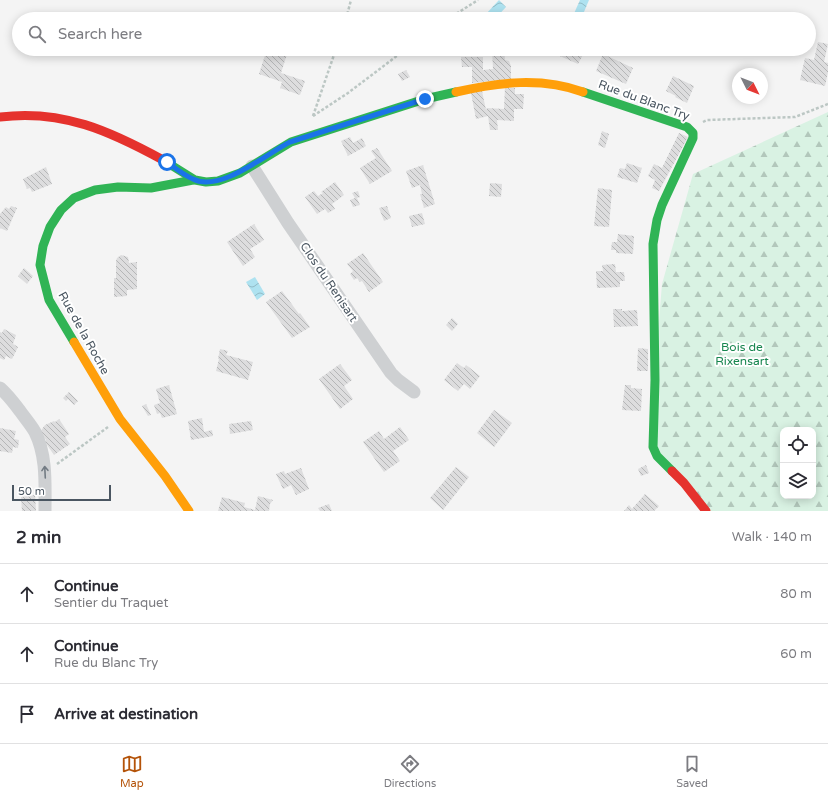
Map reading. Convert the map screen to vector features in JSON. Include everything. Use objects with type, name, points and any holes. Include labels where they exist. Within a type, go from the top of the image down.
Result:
[{"type":"street","name":"Rue du Blanc Try","points":[[252,166],[278,148],[290,142],[425,99],[461,90],[507,83],[554,84],[569,87],[690,129],[693,133],[693,138],[662,205],[653,244],[655,380],[653,447],[657,456],[684,484],[706,511]]},
{"type":"street","points":[[0,116],[44,115],[75,122],[116,137],[167,162],[193,180]]},
{"type":"street","name":"Rue de la Roche","points":[[189,511],[165,476],[120,419],[49,300],[40,265],[43,246],[50,227],[61,210],[74,198],[95,190],[118,187],[151,188],[193,180],[205,183],[224,179],[252,166]]},
{"type":"street","name":"Clos du Renisart","points":[[252,166],[292,229],[391,373],[414,392]]},
{"type":"street","points":[[0,388],[13,401],[35,432],[43,459],[45,472],[45,511]]},
{"type":"path","points":[[348,12],[351,0]]},
{"type":"path","points":[[459,12],[478,0]]},
{"type":"path","points":[[313,116],[334,56]]},
{"type":"path","points":[[309,121],[313,116],[397,56]]},
{"type":"path","points":[[690,129],[707,120],[795,117],[828,104]]},
{"type":"path","points":[[45,472],[120,419]]},
{"type":"green space","name":"Bois de Rixensart","points":[[828,112],[828,511],[706,511],[649,442],[662,284],[693,174]]},
{"type":"water","points":[[499,0],[506,7],[501,12],[488,12]]},
{"type":"water","points":[[580,0],[589,0],[584,12],[575,12]]},
{"type":"water","points":[[255,277],[265,294],[257,300],[246,282]]},
{"type":"building","points":[[818,42],[828,44],[824,62],[828,63],[825,86],[800,80],[805,58],[814,60]]},
{"type":"building","points":[[265,56],[286,56],[281,73],[305,81],[300,95],[280,88],[282,82],[259,74]]},
{"type":"building","points":[[492,56],[505,56],[505,60],[509,61],[511,66],[511,79],[472,83],[472,67],[462,67],[461,57],[483,57],[483,70],[493,69]]},
{"type":"building","points":[[560,56],[582,56],[578,64]]},
{"type":"building","points":[[602,56],[607,56],[633,68],[626,84],[596,71]]},
{"type":"building","points":[[406,70],[410,77],[402,81],[398,74]]},
{"type":"building","points":[[673,76],[694,86],[687,103],[666,91]]},
{"type":"building","points":[[505,87],[515,88],[515,94],[524,94],[523,109],[514,109],[514,121],[497,120],[498,130],[490,130],[488,116],[476,119],[471,93],[482,91],[486,110],[487,108],[504,109]]},
{"type":"building","points":[[602,131],[609,134],[605,148],[598,145]]},
{"type":"building","points":[[679,133],[688,137],[659,191],[652,188],[655,180],[648,176],[654,164],[662,168]]},
{"type":"building","points":[[350,137],[353,143],[362,138],[366,146],[348,156],[341,141]]},
{"type":"building","points":[[377,148],[392,171],[370,184],[360,168],[376,158],[371,151]]},
{"type":"building","points":[[627,163],[642,168],[637,183],[617,177],[620,168],[625,169]]},
{"type":"building","points":[[423,165],[435,204],[424,208],[420,194],[422,194],[420,185],[412,188],[406,171]]},
{"type":"building","points":[[46,167],[52,184],[32,192],[30,188],[27,189],[23,179]]},
{"type":"building","points":[[335,182],[344,195],[332,204],[335,209],[328,213],[325,209],[317,214],[305,197],[314,191],[318,196]]},
{"type":"building","points":[[490,183],[502,184],[501,197],[489,196]]},
{"type":"building","points":[[598,188],[612,190],[609,227],[594,226]]},
{"type":"building","points":[[358,191],[360,197],[357,198],[360,205],[353,207],[350,200],[355,198],[352,193]]},
{"type":"building","points":[[11,206],[17,208],[7,231],[0,228],[0,214],[6,207],[9,209]]},
{"type":"building","points":[[387,206],[391,218],[384,221],[379,208]]},
{"type":"building","points":[[422,213],[425,224],[412,227],[409,216]]},
{"type":"building","points":[[254,224],[264,240],[250,249],[255,257],[243,266],[227,242]]},
{"type":"building","points":[[618,234],[634,236],[633,254],[616,253],[616,250],[611,250],[612,242],[617,242]]},
{"type":"building","points":[[363,253],[383,282],[369,292],[362,281],[360,282],[357,278],[354,280],[350,274],[353,271],[347,264]]},
{"type":"building","points":[[121,255],[128,257],[129,263],[137,262],[137,289],[127,290],[127,296],[114,297],[116,261]]},
{"type":"building","points":[[615,264],[616,272],[624,272],[625,281],[620,281],[620,287],[597,288],[596,271],[603,271],[602,265]]},
{"type":"building","points":[[24,268],[33,276],[27,284],[18,276]]},
{"type":"building","points":[[282,291],[310,327],[292,338],[266,302]]},
{"type":"building","points":[[613,309],[622,309],[622,311],[637,310],[638,326],[614,327]]},
{"type":"building","points":[[452,318],[458,324],[452,331],[446,325]]},
{"type":"building","points":[[4,329],[16,335],[13,344],[18,347],[12,359],[6,356],[4,360],[0,358],[0,332],[2,333]]},
{"type":"building","points":[[638,348],[648,349],[648,371],[637,371]]},
{"type":"building","points":[[220,349],[228,351],[226,355],[253,362],[248,380],[216,371]]},
{"type":"building","points":[[457,363],[464,368],[466,365],[480,376],[470,389],[464,384],[458,391],[444,380]]},
{"type":"building","points":[[340,364],[352,380],[344,386],[353,399],[340,409],[319,379]]},
{"type":"building","points":[[169,385],[177,414],[162,418],[160,413],[157,414],[154,405],[160,403],[156,389]]},
{"type":"building","points":[[625,385],[631,385],[631,388],[642,389],[641,411],[622,410]]},
{"type":"building","points":[[69,392],[78,401],[74,405],[68,399],[66,401],[63,398]]},
{"type":"building","points":[[146,404],[151,415],[148,416],[142,406]]},
{"type":"building","points":[[494,410],[512,423],[494,447],[477,433]]},
{"type":"building","points":[[202,418],[204,432],[212,430],[213,436],[191,440],[188,421]]},
{"type":"building","points":[[59,419],[69,434],[65,437],[70,444],[54,455],[40,432],[45,425]]},
{"type":"building","points":[[251,421],[253,430],[230,434],[229,424]]},
{"type":"building","points":[[400,427],[409,440],[393,451],[400,461],[384,472],[363,442],[379,431],[384,439]]},
{"type":"building","points":[[0,428],[16,431],[14,439],[19,440],[18,448],[13,447],[12,453],[0,451]]},
{"type":"building","points":[[646,465],[649,473],[641,476],[638,469]]},
{"type":"building","points":[[456,467],[469,477],[443,510],[430,498]]},
{"type":"building","points":[[301,468],[309,489],[296,495],[291,485],[283,489],[276,474],[284,471],[285,474]]},
{"type":"building","points":[[645,494],[659,506],[654,511],[624,511],[629,505],[632,509]]},
{"type":"building","points":[[35,495],[36,511],[22,511],[21,497]]},
{"type":"building","points":[[258,496],[273,500],[270,504],[269,511],[218,511],[222,497],[245,503],[244,507],[255,510]]},
{"type":"building","points":[[329,504],[332,511],[320,511],[318,508]]},
{"type":"traffic: fast","points":[[163,160],[195,180],[206,182],[218,181],[240,173],[291,142],[425,99],[456,92]]},
{"type":"traffic: fast","points":[[583,92],[687,127],[693,133],[693,138],[662,205],[657,220],[653,244],[655,380],[653,447],[657,456],[672,471]]},
{"type":"traffic: fast","points":[[74,342],[49,300],[40,265],[43,246],[50,227],[61,210],[74,198],[95,190],[118,187],[151,188],[193,180]]},
{"type":"traffic: slow","points":[[456,92],[488,86],[520,83],[552,84],[583,92]]},
{"type":"traffic: slow","points":[[74,342],[120,419],[165,476],[189,511]]},
{"type":"traffic: jam","points":[[0,117],[23,115],[65,119],[124,140],[163,160]]},
{"type":"traffic: jam","points":[[672,471],[684,483],[706,511]]},
{"type":"route","points":[[167,162],[193,180],[205,183],[224,179],[252,166],[278,148],[290,142],[425,99]]}]
